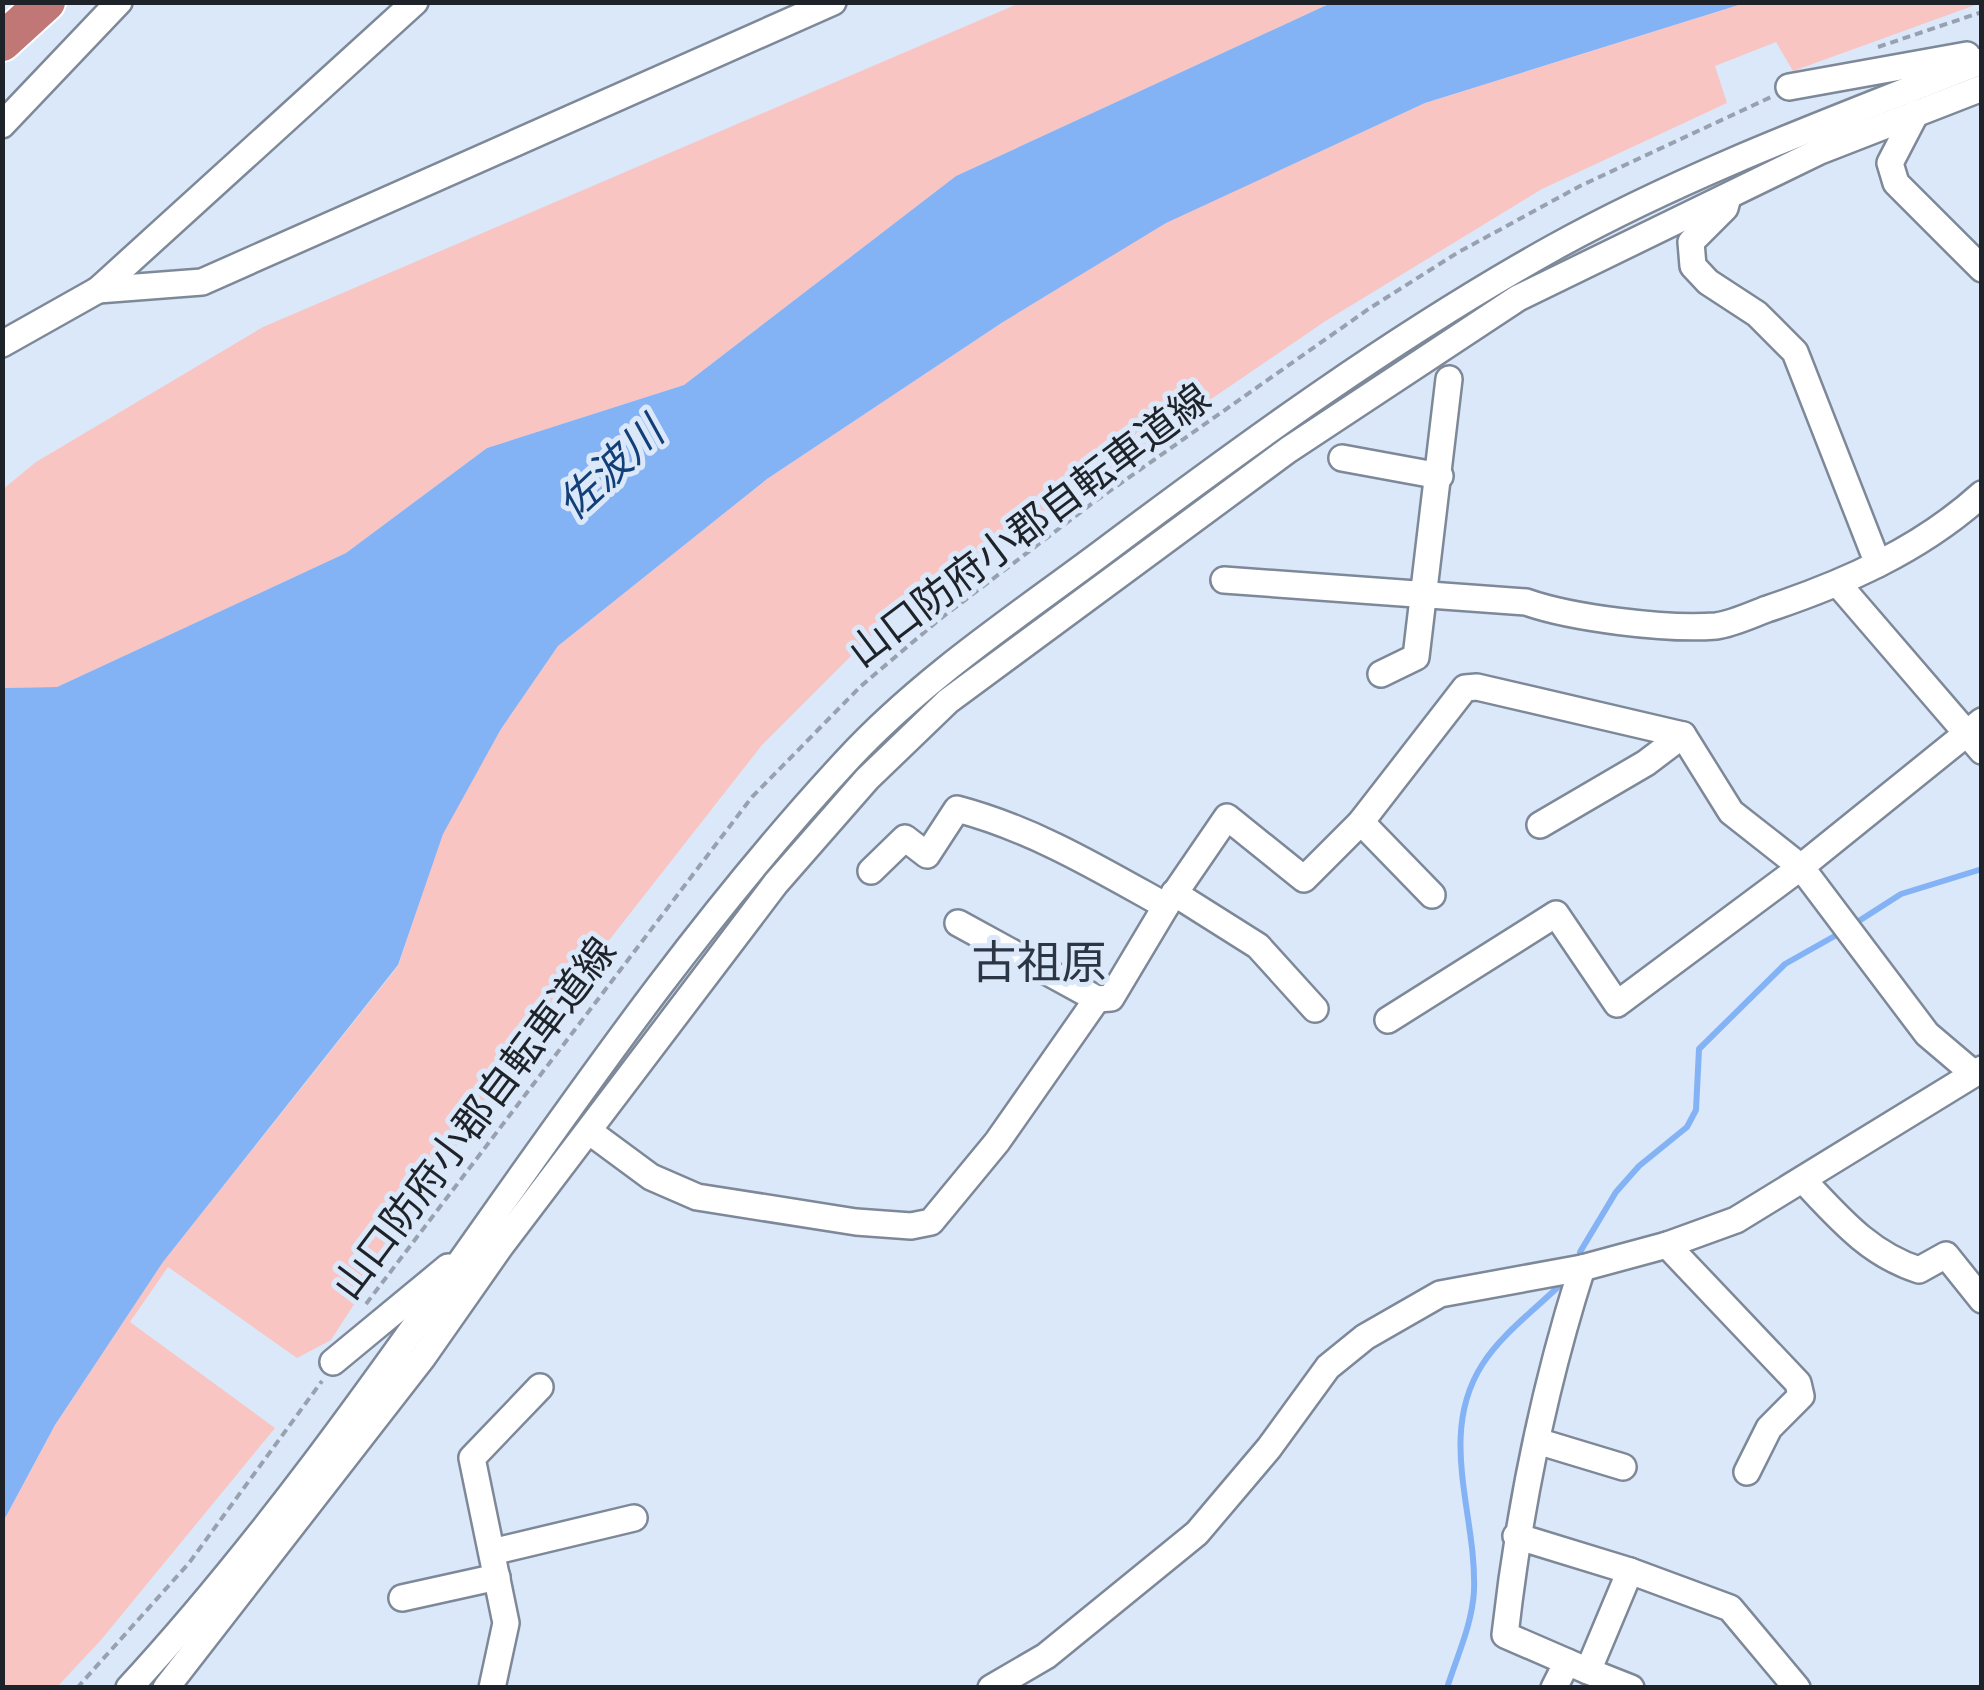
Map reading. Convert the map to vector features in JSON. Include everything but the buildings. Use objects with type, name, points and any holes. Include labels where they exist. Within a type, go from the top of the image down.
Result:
[{"type":"highway","points":[[2,42],[46,2]]},
{"type":"street","points":[[2,124],[120,2]]},
{"type":"street","points":[[2,344],[98,290],[415,2]]},
{"type":"street","points":[[98,290],[202,282],[834,2]]},
{"type":"street","points":[[1790,87],[1982,58]]},
{"type":"street","points":[[129,1688],[266,1531],[574,1104],[782,836],[851,755],[958,660],[1188,488],[1360,369],[1556,246],[1709,174],[1982,58]]},
{"type":"street","points":[[166,1688],[423,1357],[500,1247],[776,884],[867,778],[948,701],[1288,450],[1412,364],[1518,298],[1728,195],[1982,88]]},
{"type":"street","points":[[1916,113],[1890,163],[1896,183],[1982,268]]},
{"type":"street","points":[[1728,195],[1725,208],[1692,242],[1693,266],[1708,282],[1756,314],[1795,352],[1811,384],[1878,564]]},
{"type":"street","points":[[1381,674],[1416,656],[1440,476],[1448,379]]},
{"type":"street","points":[[1342,458],[1440,476]]},
{"type":"street","points":[[1224,580],[1526,602],[1555,612],[1718,626],[1839,585],[1957,516],[1982,494]]},
{"type":"street","points":[[1388,1020],[1556,914],[1617,1004],[1976,736],[1839,585]]},
{"type":"street","points":[[958,923],[1097,999],[1112,998],[1170,900],[1227,817],[1304,879],[1361,822],[1466,688],[1477,687],[1683,736],[1731,812],[1800,867],[1927,1034],[1977,1071],[1736,1220],[1667,1245],[1582,1268],[1440,1294],[1365,1336],[1328,1367],[1269,1448],[1197,1533],[1046,1656],[990,1688]]},
{"type":"street","points":[[1540,825],[1646,764],[1683,736]]},
{"type":"street","points":[[871,871],[905,838],[927,855],[958,809],[1001,821],[1258,946],[1315,1009]]},
{"type":"street","points":[[1361,822],[1432,895]]},
{"type":"street","points":[[590,1132],[651,1177],[696,1197],[856,1222],[912,1226],[931,1222],[998,1142],[1097,999]]},
{"type":"street","points":[[1804,1181],[1860,1240],[1889,1261],[1919,1270],[1946,1255],[1982,1300]]},
{"type":"street","points":[[1667,1245],[1798,1383],[1801,1396],[1769,1428],[1747,1472]]},
{"type":"street","points":[[333,1362],[443,1268],[458,1264]]},
{"type":"street","points":[[1582,1268],[1561,1334],[1516,1536],[1505,1635],[1631,1688]]},
{"type":"street","points":[[492,1688],[506,1622],[472,1458],[540,1386]]},
{"type":"street","points":[[1537,1441],[1624,1467]]},
{"type":"street","points":[[402,1598],[634,1518]]},
{"type":"street","points":[[1516,1536],[1630,1570],[1730,1608],[1796,1688]]},
{"type":"street","points":[[1554,1688],[1577,1666],[1630,1570]]},
{"type":"path","points":[[1872,49],[1982,12]]},
{"type":"path","name":"山口防府小郡自転車道線","points":[[365,1306],[752,798],[874,674],[1094,502],[1370,308],[1457,253],[1580,186],[1790,87]]},
{"type":"path","points":[[77,1688],[189,1563],[263,1467],[333,1362]]},
{"type":"shaded area","points":[[1020,3],[1331,3],[956,176],[684,385],[487,448],[346,553],[57,687],[3,688],[2,490],[36,462],[263,327]]},
{"type":"shaded area","points":[[1745,3],[1981,3],[1793,71],[1776,42],[1715,66],[1727,103],[1542,189],[1324,322],[885,622],[762,745],[495,1086],[331,1340],[297,1358],[168,1267],[130,1322],[275,1428],[101,1640],[57,1687],[3,1688],[3,1522],[55,1425],[163,1262],[398,966],[442,834],[501,729],[558,646],[767,479],[1003,322],[1166,222],[1425,103]]},
{"type":"water","name":"佐波川","points":[[1331,3],[1745,3],[1425,103],[1166,223],[1003,322],[767,479],[558,646],[501,729],[443,834],[398,965],[163,1262],[55,1425],[3,1522],[3,688],[57,687],[346,553],[487,448],[684,385],[956,176]]},
{"type":"waterway","points":[[1851,926],[1901,894],[1982,869]]},
{"type":"waterway","points":[[1580,1252],[1616,1192],[1639,1166],[1687,1127],[1696,1110],[1699,1049],[1785,964],[1840,933]]},
{"type":"waterway","points":[[1447,1688],[1467,1628],[1474,1591],[1460,1448],[1469,1392],[1498,1344],[1558,1287]]},
{"type":"district","name":"古祖原","points":[[1039,962]]}]
